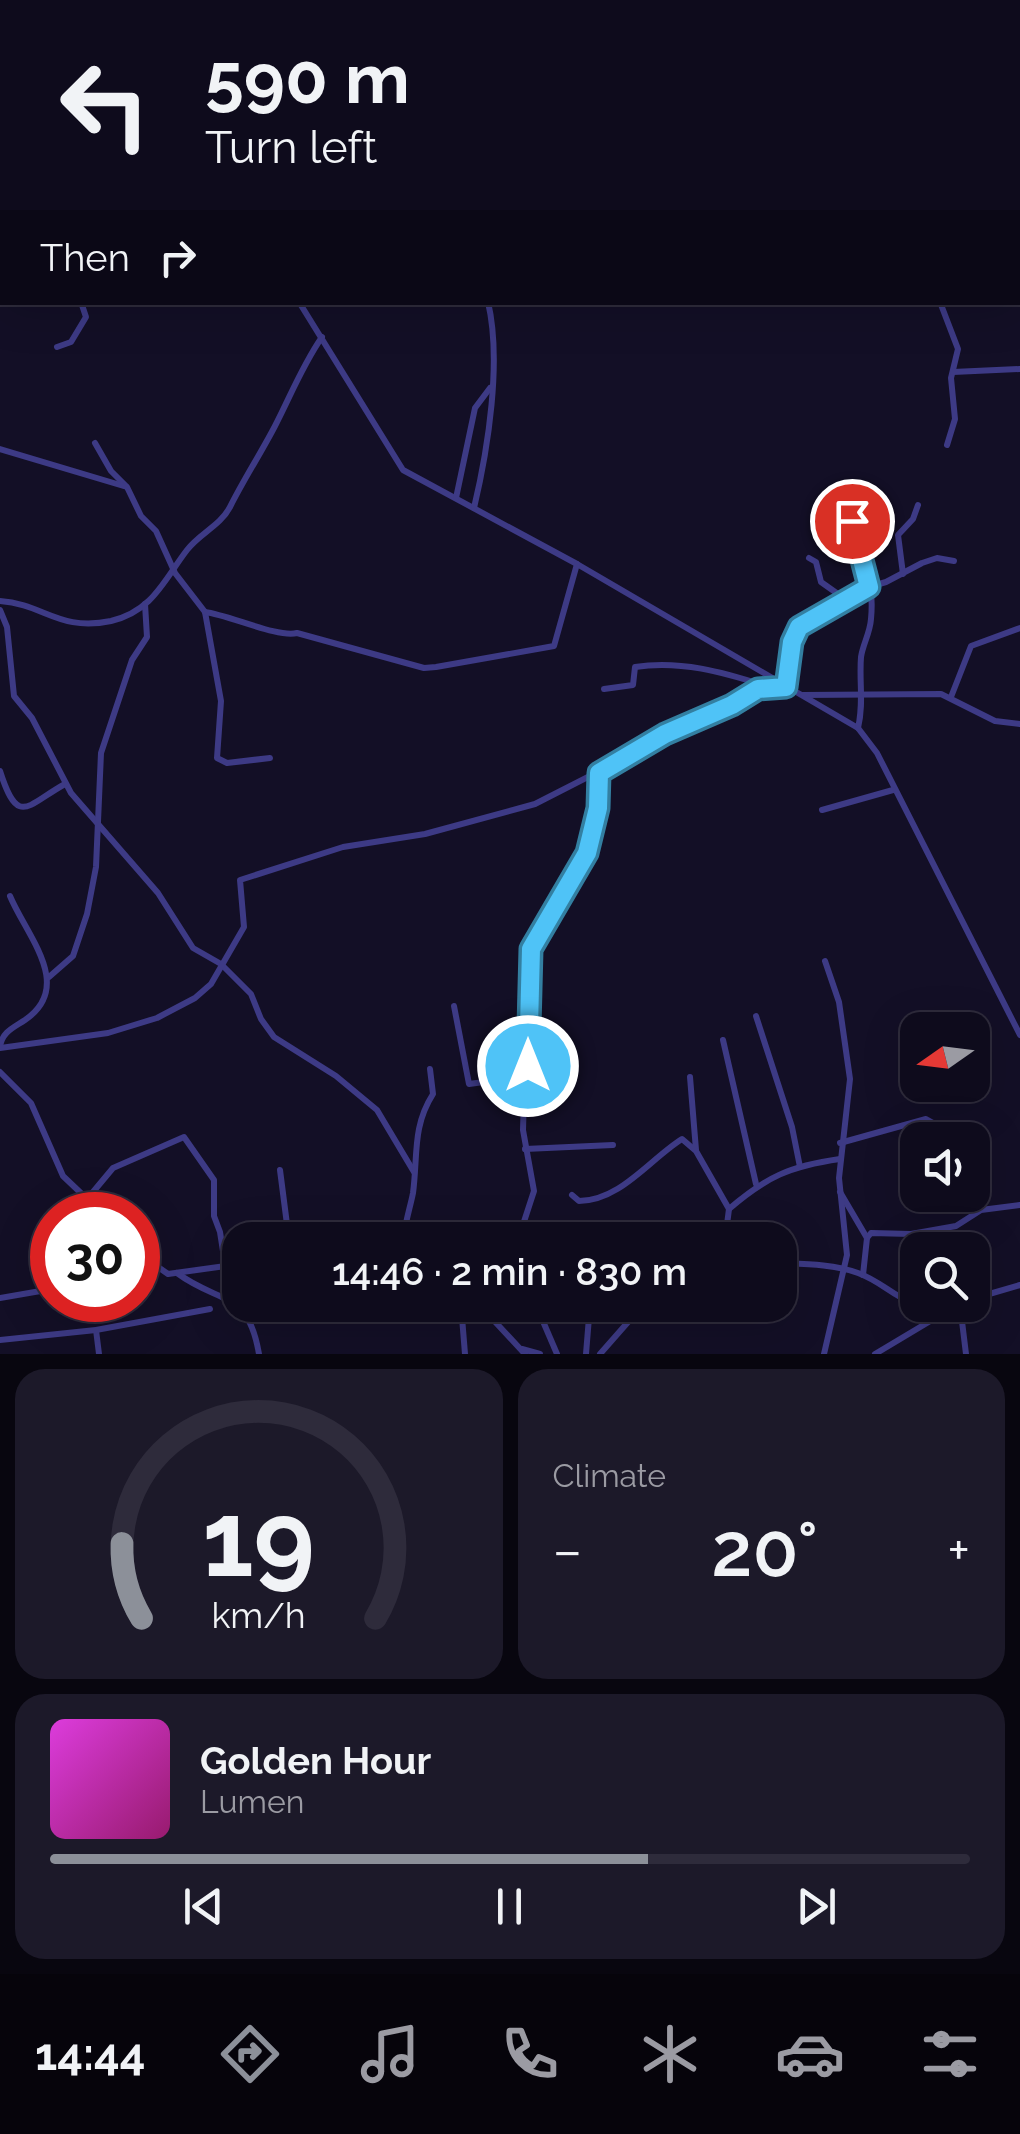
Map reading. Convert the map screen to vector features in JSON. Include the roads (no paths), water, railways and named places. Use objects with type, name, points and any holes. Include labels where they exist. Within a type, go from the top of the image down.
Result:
[{"type":"street","points":[[57,347],[71,342],[85,321],[82,305]]},
{"type":"street","points":[[301,305],[397,463],[414,478],[577,564],[858,728],[873,744],[1020,1036]]},
{"type":"street","points":[[474,508],[492,432],[494,327],[489,305]]},
{"type":"street","points":[[941,305],[958,349],[952,372],[954,419],[947,445]]},
{"type":"street","points":[[0,601],[21,603],[53,620],[78,624],[115,620],[161,593],[186,551],[230,507],[276,425],[299,370],[322,337]]},
{"type":"street","points":[[952,372],[1020,369]]},
{"type":"street","points":[[456,498],[475,408],[490,388]]},
{"type":"street","points":[[95,442],[111,471],[127,487],[175,573],[205,612],[221,701],[217,758],[227,764],[270,758]]},
{"type":"street","points":[[0,449],[127,487]]},
{"type":"street","points":[[903,574],[898,535],[914,518],[918,505]]},
{"type":"street","points":[[821,516],[838,511],[852,521],[869,587],[872,612],[862,658],[863,709],[858,728]]},
{"type":"street","points":[[809,558],[816,562],[822,582],[846,599]]},
{"type":"street","points":[[782,685],[799,627],[869,587],[937,558],[954,561]]},
{"type":"street","points":[[205,612],[238,617],[287,636],[297,634],[424,668],[436,667],[554,646],[577,564]]},
{"type":"street","points":[[48,977],[73,956],[96,868],[100,753],[132,660],[147,637],[145,604]]},
{"type":"street","points":[[0,610],[7,628],[14,696],[32,718],[65,784],[158,893],[193,948],[221,964],[251,994],[260,1020],[274,1037],[336,1076],[377,1110],[414,1172]]},
{"type":"street","points":[[951,697],[971,646],[1020,628]]},
{"type":"street","points":[[604,689],[633,684],[634,666],[649,664],[700,667],[766,686],[782,685]]},
{"type":"street","points":[[10,896],[24,928],[44,958],[48,977],[38,1008],[6,1032],[0,1048],[108,1034],[157,1018],[201,994],[244,927],[240,880],[343,847],[425,834],[523,808],[766,686]]},
{"type":"street","points":[[803,695],[874,697],[930,693],[951,697],[995,721],[1020,724]]},
{"type":"street","points":[[863,709],[874,697]]},
{"type":"street","points":[[0,771],[14,805],[22,809],[30,809],[65,784]]},
{"type":"street","points":[[524,1222],[534,1191],[526,1149],[524,1086],[531,949],[587,853],[598,808],[599,773]]},
{"type":"street","points":[[822,810],[894,790]]},
{"type":"street","points":[[824,1354],[847,1255],[840,1143],[849,1069],[840,1002],[825,961]]},
{"type":"street","points":[[454,1006],[469,1084],[514,1078],[524,1086]]},
{"type":"street","points":[[756,1016],[792,1127],[800,1167]]},
{"type":"street","points":[[723,1040],[756,1184]]},
{"type":"street","points":[[407,1222],[420,1114],[433,1094],[430,1068]]},
{"type":"street","points":[[0,1072],[31,1103],[63,1176],[81,1192]]},
{"type":"street","points":[[690,1077],[696,1151]]},
{"type":"street","points":[[840,1143],[900,1126]]},
{"type":"street","points":[[93,1192],[113,1168],[184,1137],[214,1180],[214,1216],[222,1246]]},
{"type":"street","points":[[572,1195],[580,1201],[598,1198],[638,1175],[682,1139],[696,1151],[729,1210],[727,1222]]},
{"type":"street","points":[[526,1149],[613,1145]]},
{"type":"street","points":[[729,1210],[756,1184],[800,1167],[840,1159]]},
{"type":"street","points":[[280,1170],[287,1222]]},
{"type":"street","points":[[840,1191],[867,1238]]},
{"type":"street","points":[[863,1275],[871,1233],[911,1234],[956,1226],[981,1210],[1020,1204]]},
{"type":"street","points":[[797,1264],[843,1268],[863,1275],[900,1298]]},
{"type":"street","points":[[160,1268],[168,1274],[222,1266]]},
{"type":"street","points":[[177,1272],[222,1297]]},
{"type":"street","points":[[990,1294],[1020,1285]]},
{"type":"street","points":[[0,1298],[30,1293]]},
{"type":"street","points":[[0,1340],[96,1330],[210,1309]]},
{"type":"street","points":[[253,1322],[259,1354]]},
{"type":"street","points":[[462,1322],[465,1354]]},
{"type":"street","points":[[495,1322],[525,1354]]},
{"type":"street","points":[[543,1322],[557,1354]]},
{"type":"street","points":[[586,1354],[589,1322]]},
{"type":"street","points":[[600,1354],[627,1322]]},
{"type":"street","points":[[875,1354],[929,1322]]},
{"type":"street","points":[[961,1322],[966,1354]]},
{"type":"street","points":[[96,1330],[98,1354]]},
{"type":"street","points":[[516,1347],[540,1354]]}]
